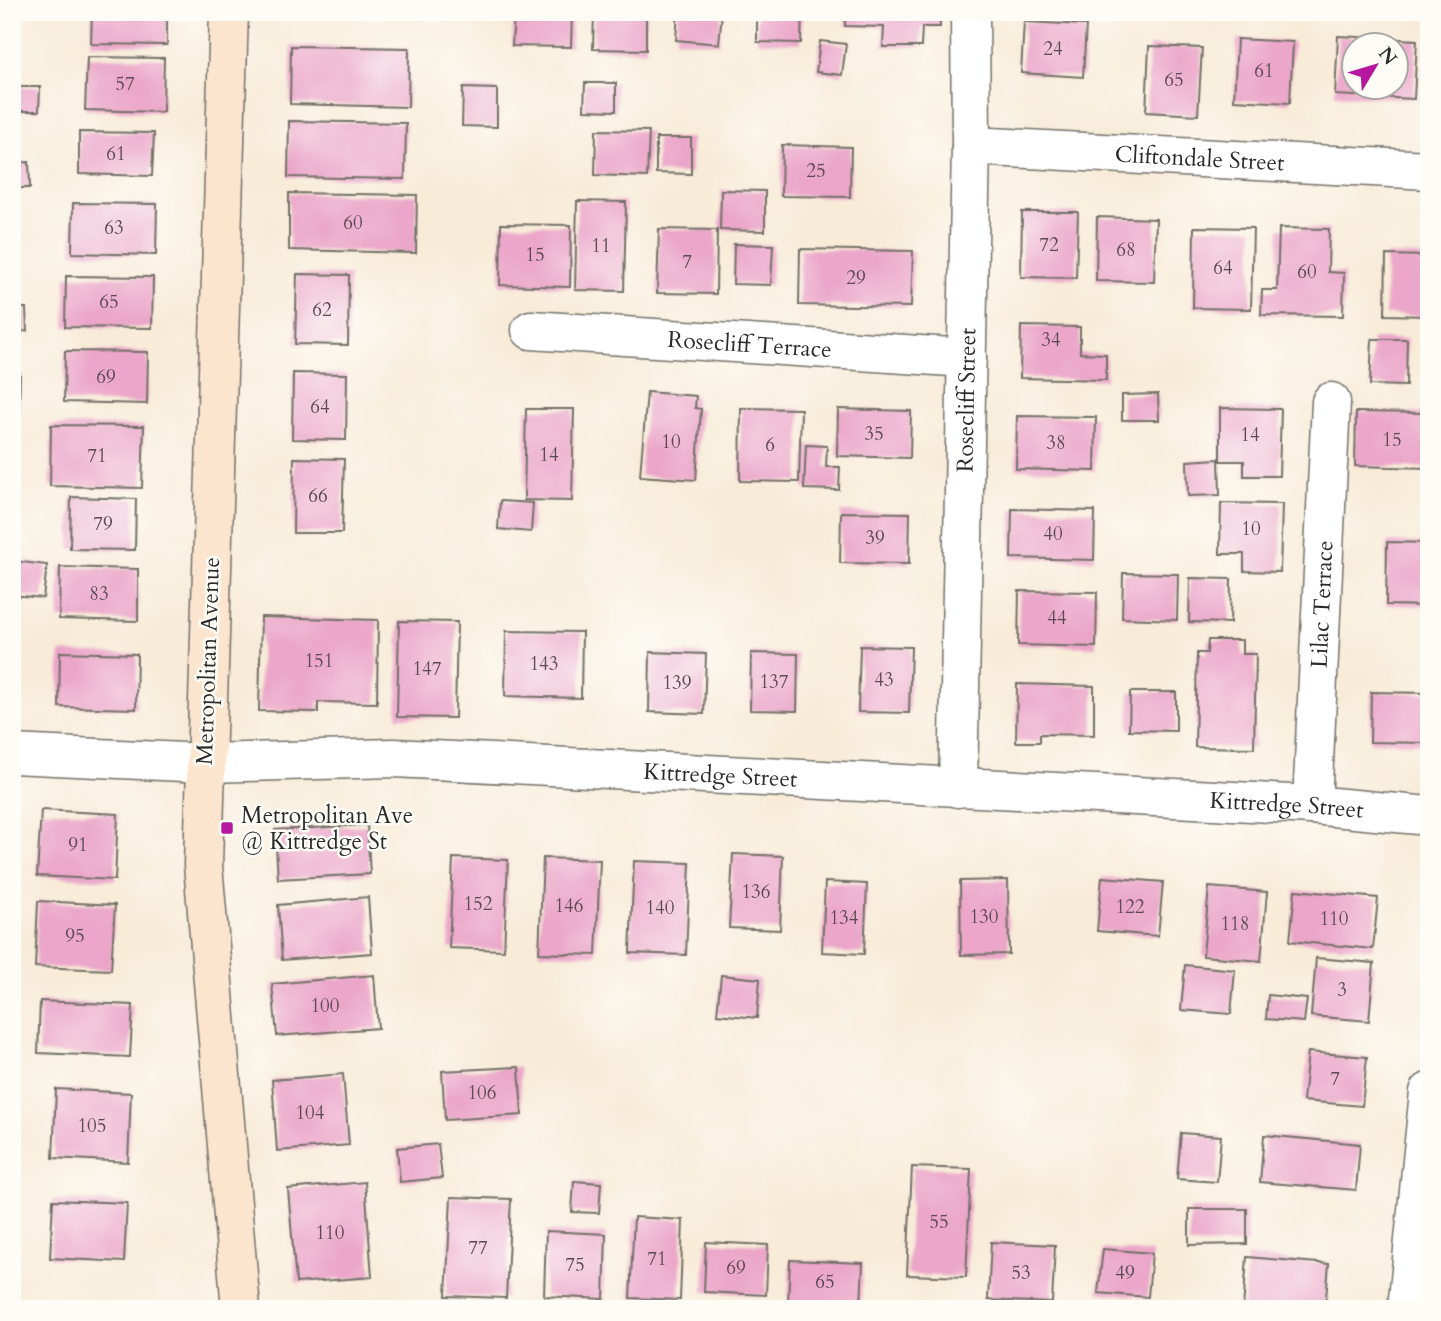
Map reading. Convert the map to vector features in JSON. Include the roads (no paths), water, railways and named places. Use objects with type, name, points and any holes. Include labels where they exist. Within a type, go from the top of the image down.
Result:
[{"type":"street","name":"Metropolitan Avenue","points":[[229,12],[203,866],[241,1309]]},
{"type":"street","name":"Rosecliff Street","points":[[958,788],[971,146],[970,12]]},
{"type":"street","name":"Cliftondale Street","points":[[971,146],[1429,170]]},
{"type":"street","name":"Rosecliff Terrace","points":[[531,330],[967,358]]},
{"type":"street","name":"Lilac Terrace","points":[[1312,806],[1331,402]]},
{"type":"street","name":"Kittredge Street","points":[[12,754],[205,763],[394,758],[1312,806],[1429,816]]},
{"type":"street","points":[[1407,1309],[1429,1092]]},
{"type":"place","name":"Metropolitan Ave @ Kittredge St","points":[[227,828]]}]
